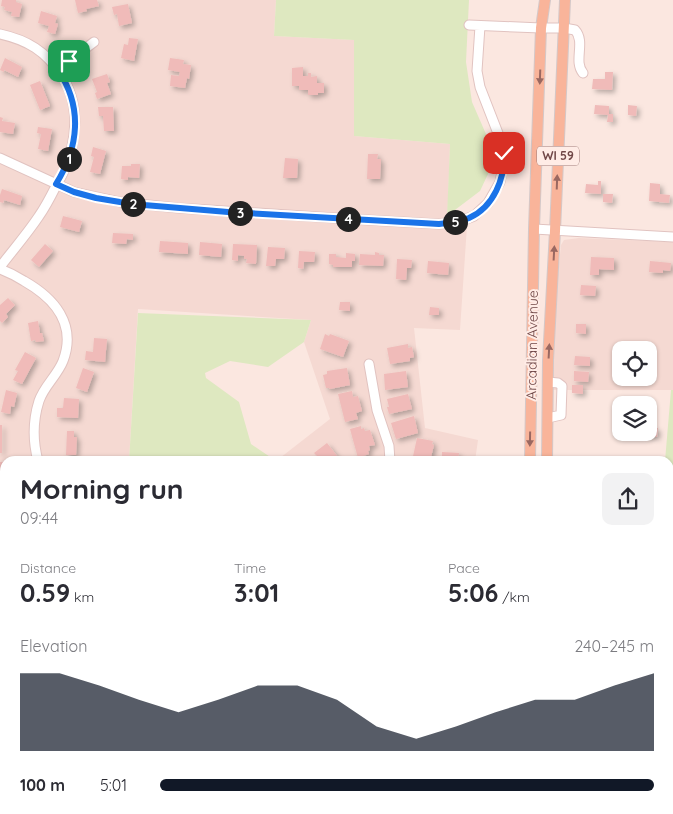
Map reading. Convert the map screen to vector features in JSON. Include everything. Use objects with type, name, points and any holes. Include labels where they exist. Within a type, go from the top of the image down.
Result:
[{"type":"main road","name":"WI 59","points":[[534,229],[542,28],[545,0]]},
{"type":"main road","name":"WI 59","points":[[555,231],[565,0]]},
{"type":"main road","name":"Arcadian Avenue","points":[[530,456],[534,229]]},
{"type":"main road","name":"Arcadian Avenue","points":[[547,456],[548,382],[555,231]]},
{"type":"main road","points":[[530,417],[548,418]]},
{"type":"street","points":[[469,25],[576,30],[580,35],[579,66],[583,73]]},
{"type":"street","points":[[0,158],[74,192],[120,202],[178,208],[439,224],[468,219],[483,208],[493,196],[503,174],[504,162],[502,141],[480,87],[477,71],[480,26]]},
{"type":"street","points":[[0,34],[17,38],[33,46],[46,56],[65,79],[76,117],[75,135],[63,174],[39,216],[0,268],[44,293],[60,313],[66,331],[66,350],[63,360],[44,390],[37,410],[34,432],[37,456]]},
{"type":"street","points":[[58,70],[94,42]]},
{"type":"street","points":[[534,229],[673,237]]},
{"type":"street","points":[[369,364],[377,410],[389,446],[390,456]]},
{"type":"shaded area","points":[[0,0],[276,0],[274,36],[355,40],[354,136],[450,144],[447,228],[460,225],[467,226],[460,330],[414,328],[425,428],[478,440],[476,456],[282,456],[330,419],[304,342],[311,320],[138,309],[129,456],[0,456]]},
{"type":"shaded area","points":[[579,238],[673,242],[673,390],[553,390],[553,324],[561,245],[564,240]]},
{"type":"green space","points":[[276,0],[469,0],[466,62],[472,102],[496,157],[480,191],[447,216],[450,144],[354,136],[354,40],[274,36]]},
{"type":"green space","points":[[138,313],[311,320],[304,342],[268,367],[230,361],[205,373],[206,378],[239,402],[251,444],[269,456],[129,456]]},
{"type":"green space","points":[[671,390],[673,390],[673,456],[665,456]]},
{"type":"building","points":[[2,0],[16,0],[16,2],[22,4],[19,17],[11,16],[12,12],[4,10],[5,7],[1,6]]},
{"type":"building","points":[[75,0],[97,0],[99,6],[78,13]]},
{"type":"building","points":[[128,4],[132,23],[119,26],[117,14],[114,15],[112,7]]},
{"type":"building","points":[[41,11],[57,16],[55,23],[58,24],[55,34],[47,32],[49,26],[38,23]]},
{"type":"building","points":[[129,38],[138,39],[134,61],[121,58],[124,44],[128,45]]},
{"type":"building","points":[[5,58],[22,67],[18,77],[0,70]]},
{"type":"building","points":[[170,58],[184,60],[183,64],[191,65],[189,79],[187,78],[185,88],[170,86],[171,75],[179,76],[180,72],[168,70]]},
{"type":"building","points":[[303,67],[303,76],[308,76],[308,73],[311,73],[311,77],[317,76],[317,83],[324,83],[324,93],[308,95],[308,90],[299,90],[299,86],[292,86],[292,68]]},
{"type":"building","points":[[605,72],[613,72],[612,90],[592,89],[593,79],[605,79]]},
{"type":"building","points":[[107,74],[110,82],[107,83],[111,94],[97,99],[95,93],[97,92],[92,79]]},
{"type":"building","points":[[40,81],[50,106],[40,110],[30,85]]},
{"type":"building","points":[[595,105],[609,106],[609,114],[613,114],[613,122],[607,122],[608,115],[594,114]]},
{"type":"building","points":[[628,105],[637,106],[636,116],[628,115]]},
{"type":"building","points":[[98,107],[113,107],[114,131],[104,131],[103,116],[99,116]]},
{"type":"building","points":[[0,117],[3,118],[2,121],[15,123],[13,134],[0,132]]},
{"type":"building","points":[[38,127],[52,129],[48,151],[38,149],[41,134],[37,133]]},
{"type":"building","points":[[93,147],[106,151],[100,174],[90,172],[94,157],[91,156]]},
{"type":"building","points":[[368,154],[378,154],[377,159],[381,159],[380,179],[367,179]]},
{"type":"building","points":[[285,158],[298,159],[297,178],[283,178]]},
{"type":"building","points":[[131,164],[140,164],[139,178],[128,177],[128,180],[121,179],[122,166],[131,166]]},
{"type":"building","points":[[598,181],[601,181],[601,194],[585,193],[586,184],[598,185]]},
{"type":"building","points":[[650,183],[660,184],[660,194],[670,195],[669,203],[649,201]]},
{"type":"building","points":[[2,189],[22,196],[20,205],[4,200],[3,203],[0,202]]},
{"type":"building","points":[[603,194],[613,194],[612,203],[603,202]]},
{"type":"building","points":[[63,216],[82,221],[79,232],[60,227]]},
{"type":"building","points":[[113,233],[133,234],[133,240],[127,239],[126,244],[112,243]]},
{"type":"building","points":[[160,241],[188,243],[188,254],[159,252]]},
{"type":"building","points":[[200,242],[222,244],[221,257],[199,255]]},
{"type":"building","points":[[45,244],[53,251],[39,267],[31,260]]},
{"type":"building","points":[[233,244],[257,245],[256,264],[246,263],[247,259],[244,259],[244,256],[238,255],[238,261],[232,260]]},
{"type":"building","points":[[268,247],[285,248],[284,259],[276,259],[275,266],[266,266]]},
{"type":"building","points":[[299,251],[315,252],[314,262],[304,262],[303,269],[298,268]]},
{"type":"building","points":[[375,252],[379,253],[379,255],[384,255],[383,266],[359,265],[360,254],[375,255]]},
{"type":"building","points":[[346,253],[355,254],[355,261],[352,261],[352,267],[333,267],[333,265],[329,264],[329,254],[336,254],[336,257],[346,258]]},
{"type":"building","points":[[591,257],[614,258],[614,270],[599,269],[599,275],[590,275]]},
{"type":"building","points":[[397,259],[412,260],[411,268],[407,268],[406,280],[396,279]]},
{"type":"building","points":[[428,261],[449,263],[448,275],[427,273]]},
{"type":"building","points":[[650,261],[671,263],[670,271],[663,270],[663,273],[649,272]]},
{"type":"building","points":[[581,285],[596,286],[595,296],[580,295]]},
{"type":"building","points":[[8,298],[15,305],[6,314],[8,317],[2,323],[0,321],[0,305]]},
{"type":"building","points":[[340,302],[350,302],[350,311],[339,310]]},
{"type":"building","points":[[430,307],[439,308],[439,315],[429,315]]},
{"type":"building","points":[[38,321],[40,333],[42,333],[44,341],[31,341],[28,323]]},
{"type":"building","points":[[576,324],[586,324],[586,334],[576,333]]},
{"type":"building","points":[[325,334],[349,341],[343,357],[320,349]]},
{"type":"building","points":[[94,338],[107,339],[105,362],[85,360],[86,351],[93,352]]},
{"type":"building","points":[[408,344],[408,348],[412,347],[414,357],[410,358],[410,361],[390,364],[387,348]]},
{"type":"building","points":[[25,352],[36,358],[22,384],[13,380],[18,371],[15,370]]},
{"type":"building","points":[[575,356],[590,357],[590,366],[574,365]]},
{"type":"building","points":[[83,368],[94,372],[87,392],[76,388]]},
{"type":"building","points":[[347,368],[350,385],[326,388],[323,375],[327,374],[327,371]]},
{"type":"building","points":[[406,371],[408,387],[385,390],[384,374]]},
{"type":"building","points":[[574,371],[589,372],[588,382],[574,381]]},
{"type":"building","points":[[572,385],[583,385],[583,394],[572,393]]},
{"type":"building","points":[[6,390],[17,393],[14,407],[11,406],[10,414],[1,412]]},
{"type":"building","points":[[352,391],[353,397],[358,396],[362,411],[356,413],[358,419],[345,422],[338,394]]},
{"type":"building","points":[[408,394],[412,409],[389,414],[387,399]]},
{"type":"building","points":[[64,398],[79,399],[78,418],[57,417],[57,408],[63,408]]},
{"type":"building","points":[[414,416],[418,433],[396,439],[391,423]]},
{"type":"building","points":[[0,425],[2,425],[2,453],[0,453]]},
{"type":"building","points":[[361,426],[361,429],[364,428],[365,431],[370,430],[375,445],[369,446],[369,454],[357,456],[350,429]]},
{"type":"building","points":[[67,431],[74,431],[74,437],[77,437],[76,455],[66,455]]},
{"type":"building","points":[[417,438],[433,441],[431,456],[413,456]]},
{"type":"building","points":[[327,443],[337,456],[317,456],[314,453]]},
{"type":"building","points":[[442,452],[459,453],[459,456],[442,456]]},
{"type":"route","points":[[69,61],[58,70],[65,79],[73,104],[76,117],[75,135],[63,174],[56,184],[74,192],[96,198],[228,212],[439,224],[468,219],[478,213],[488,203],[497,189],[503,174],[504,153]]}]
